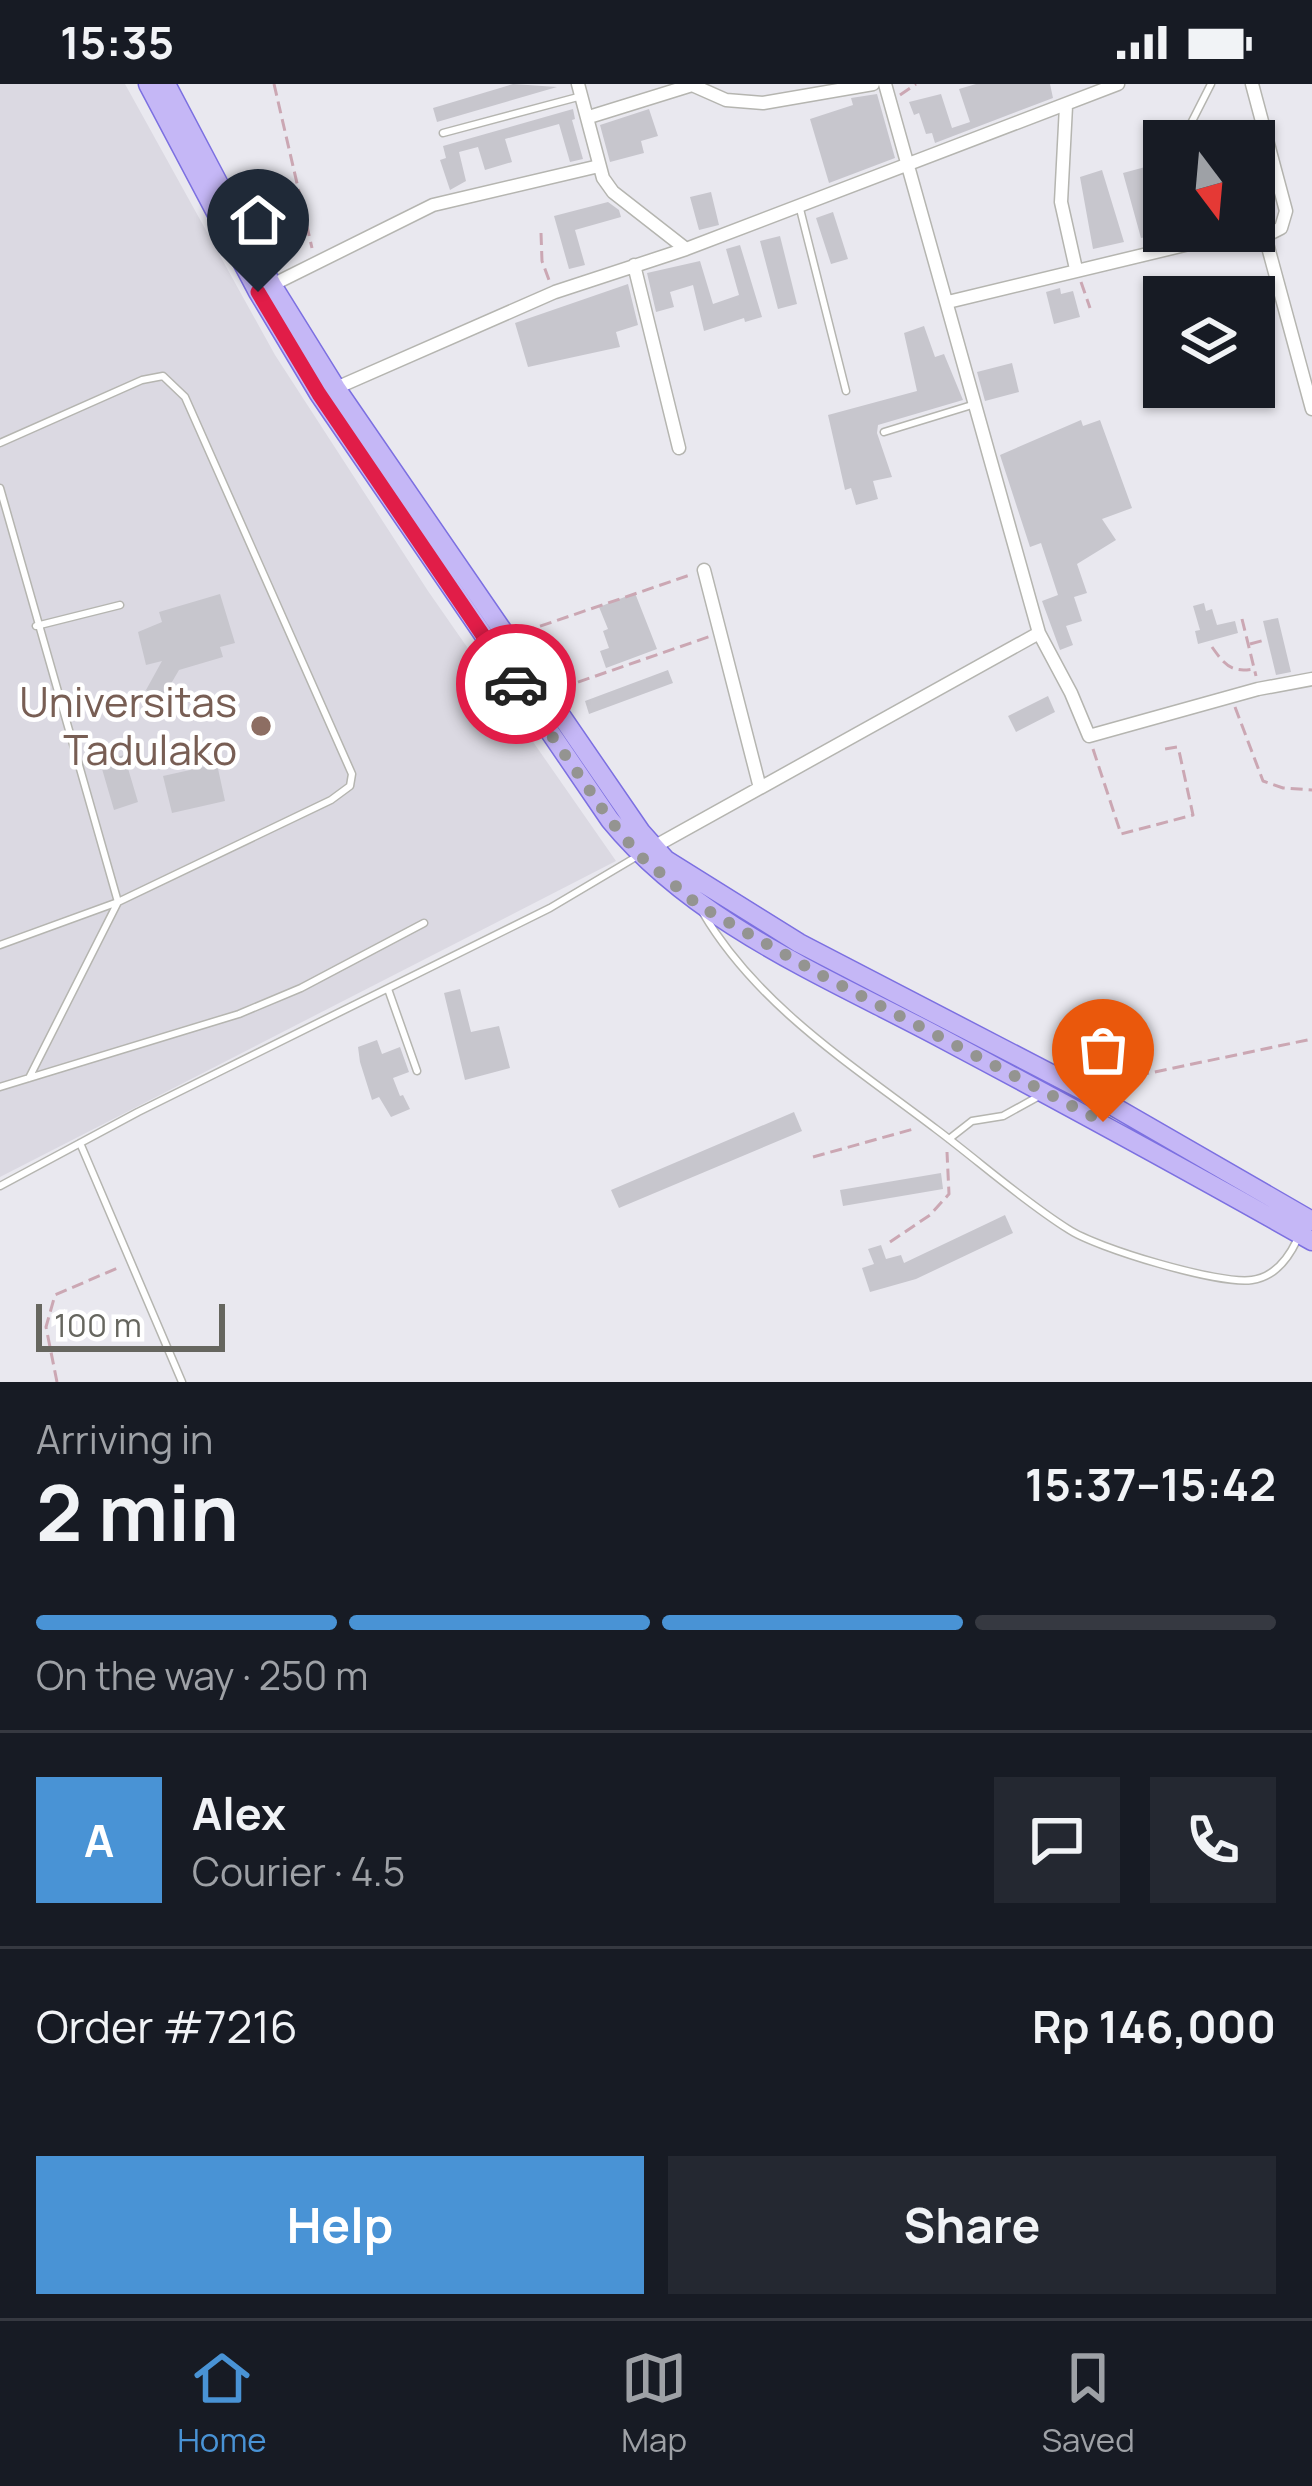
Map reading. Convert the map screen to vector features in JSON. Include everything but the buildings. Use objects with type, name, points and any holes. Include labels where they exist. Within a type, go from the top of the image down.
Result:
[{"type":"main road","points":[[148,84],[265,289],[548,693],[646,851],[1037,1082],[1308,1232]]},
{"type":"main road","points":[[166,84],[319,394],[610,820],[698,905],[1037,1082],[1076,1088],[1308,1232]]},
{"type":"street","points":[[589,117],[692,84],[726,100],[763,103],[873,84]]},
{"type":"street","points":[[885,84],[1040,633],[1089,736],[1258,689],[1312,679]]},
{"type":"street","points":[[1080,84],[1090,95]]},
{"type":"street","points":[[336,388],[555,292],[686,249],[1118,84]]},
{"type":"street","points":[[1252,84],[1262,120]]},
{"type":"street","points":[[580,90],[599,166],[613,192],[686,249]]},
{"type":"street","points":[[1066,106],[1060,173],[1062,219],[1076,268]]},
{"type":"street","points":[[265,289],[434,206],[599,166]]},
{"type":"street","points":[[1275,170],[1286,211],[1284,224],[1275,227]]},
{"type":"street","points":[[948,302],[1148,252]]},
{"type":"street","points":[[1265,252],[1312,409]]},
{"type":"street","points":[[634,265],[679,448]]},
{"type":"street","points":[[704,570],[760,788]]},
{"type":"street","points":[[646,851],[1040,633]]},
{"type":"lane","points":[[1193,120],[1211,84]]},
{"type":"lane","points":[[443,133],[580,90]]},
{"type":"lane","points":[[799,205],[846,391]]},
{"type":"lane","points":[[0,443],[142,380],[163,376],[175,384],[350,763],[350,786],[343,795],[118,902],[0,945]]},
{"type":"lane","points":[[884,432],[975,404]]},
{"type":"lane","points":[[0,488],[118,902],[29,1078]]},
{"type":"lane","points":[[37,626],[120,604]]},
{"type":"lane","points":[[0,1186],[550,908],[646,851]]},
{"type":"lane","points":[[698,905],[722,946],[753,981],[872,1085],[1067,1229],[1126,1255],[1253,1280],[1288,1261],[1308,1232]]},
{"type":"lane","points":[[0,1088],[239,1013],[301,988],[424,923]]},
{"type":"lane","points":[[388,988],[418,1071]]},
{"type":"lane","points":[[949,1139],[972,1120],[1012,1112],[1037,1082]]},
{"type":"lane","points":[[80,1143],[182,1382]]},
{"type":"path","points":[[274,84],[315,262]]},
{"type":"path","points":[[893,106],[916,84]]},
{"type":"path","points":[[541,233],[542,261],[555,292]]},
{"type":"path","points":[[1076,268],[1090,308]]},
{"type":"path","points":[[510,637],[704,570]]},
{"type":"path","points":[[1242,620],[1258,689]]},
{"type":"path","points":[[548,693],[719,633]]},
{"type":"path","points":[[1249,644],[1264,640]]},
{"type":"path","points":[[1212,647],[1225,665],[1240,671],[1255,669]]},
{"type":"path","points":[[1232,697],[1263,782],[1312,790]]},
{"type":"path","points":[[1089,736],[1121,834],[1193,814],[1179,751],[1177,747],[1166,749]]},
{"type":"path","points":[[1076,1088],[1312,1039]]},
{"type":"path","points":[[813,1156],[930,1124]]},
{"type":"path","points":[[890,1242],[930,1215],[950,1194],[949,1139]]},
{"type":"path","points":[[57,1382],[46,1327],[55,1295],[132,1261]]},
{"type":"shaded area","name":"Universitas Tadulako","points":[[0,84],[125,84],[275,355],[428,591],[616,861],[0,1177]]},
{"type":"way so far","points":[[516,684],[610,820],[639,855],[698,905],[1103,1122]]},
{"type":"place","name":"Universitas Tadulako","points":[[261,726]]},
{"type":"route","points":[[258,292],[319,394],[516,684]]}]
